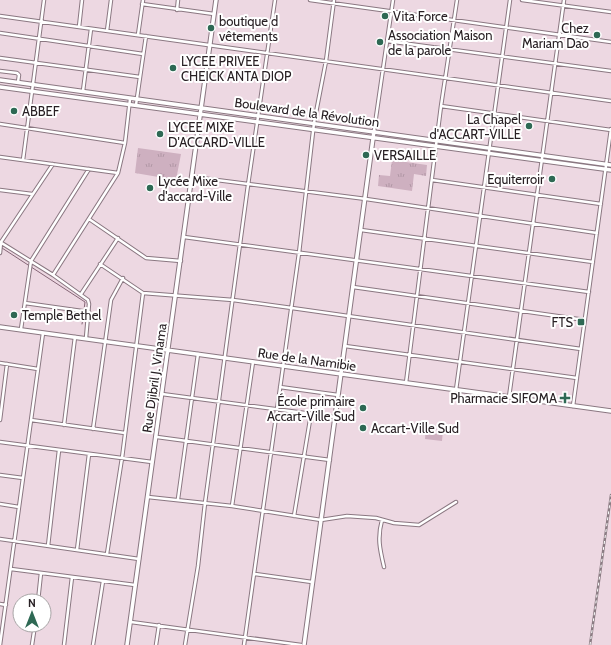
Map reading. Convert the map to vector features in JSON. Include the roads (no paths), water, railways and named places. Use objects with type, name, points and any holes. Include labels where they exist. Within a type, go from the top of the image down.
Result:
[{"type":"street","points":[[23,160],[44,0]]},
{"type":"street","points":[[79,27],[82,0]]},
{"type":"street","points":[[107,31],[111,0]]},
{"type":"street","points":[[138,35],[143,0]]},
{"type":"street","points":[[177,10],[178,0]]},
{"type":"street","name":"Rue Djibril J. Vinama","points":[[127,645],[193,177],[216,0]]},
{"type":"street","points":[[186,645],[198,566],[205,503],[248,185],[275,0]]},
{"type":"street","points":[[310,0],[611,42]]},
{"type":"street","points":[[244,645],[292,308],[314,123],[326,61],[334,0]]},
{"type":"street","points":[[131,622],[302,645],[342,374],[392,0]]},
{"type":"street","points":[[406,383],[441,106],[458,0]]},
{"type":"street","points":[[456,390],[510,0]]},
{"type":"street","points":[[522,0],[611,12]]},
{"type":"street","points":[[509,397],[564,0]]},
{"type":"street","points":[[142,4],[215,14]]},
{"type":"street","points":[[0,16],[611,101]]},
{"type":"street","points":[[83,92],[91,29]]},
{"type":"street","points":[[0,33],[143,54]]},
{"type":"street","points":[[136,105],[146,36]]},
{"type":"street","points":[[387,41],[451,48],[555,65],[611,71]]},
{"type":"street","points":[[0,58],[140,77]]},
{"type":"street","points":[[0,71],[17,73],[19,75],[18,82]]},
{"type":"street","name":"Boulevard de la Révolution","points":[[0,80],[611,165]]},
{"type":"street","name":"Boulevard de la Révolution","points":[[0,87],[201,113],[314,130],[611,170]]},
{"type":"street","points":[[53,275],[118,173],[125,143],[130,99]]},
{"type":"street","points":[[441,106],[611,130],[572,406]]},
{"type":"street","points":[[0,124],[125,143]]},
{"type":"street","points":[[0,157],[118,173]]},
{"type":"street","points":[[0,253],[1,242],[52,164]]},
{"type":"street","points":[[20,329],[31,261],[89,169]]},
{"type":"street","points":[[193,177],[366,199],[597,233]]},
{"type":"street","points":[[432,180],[601,204]]},
{"type":"street","points":[[0,190],[32,194]]},
{"type":"street","points":[[90,219],[146,258],[180,261]]},
{"type":"street","points":[[361,230],[593,262]]},
{"type":"street","points":[[184,237],[240,246],[589,292]]},
{"type":"street","points":[[81,294],[118,238]]},
{"type":"street","points":[[1,242],[53,275],[88,300],[89,312],[86,338]]},
{"type":"street","points":[[100,264],[123,278],[143,293],[233,300],[580,349]]},
{"type":"street","points":[[93,429],[111,300],[123,278]]},
{"type":"street","points":[[353,287],[585,320]]},
{"type":"street","points":[[107,554],[122,458],[143,293]]},
{"type":"street","points":[[25,303],[89,312]]},
{"type":"street","name":"Rue de la Namibie","points":[[0,327],[611,411]]},
{"type":"street","points":[[0,645],[43,332]]},
{"type":"street","points":[[64,425],[75,337]]},
{"type":"street","points":[[345,346],[576,378]]},
{"type":"street","points":[[178,499],[198,354]]},
{"type":"street","points":[[232,506],[253,362]]},
{"type":"street","points":[[0,363],[38,369]]},
{"type":"street","points":[[0,420],[7,364]]},
{"type":"street","points":[[280,386],[338,395]]},
{"type":"street","points":[[162,394],[335,418]]},
{"type":"street","points":[[294,516],[311,414]]},
{"type":"street","points":[[31,420],[125,433]]},
{"type":"street","points":[[157,437],[330,460]]},
{"type":"street","points":[[0,442],[153,462]]},
{"type":"street","points":[[48,546],[60,450]]},
{"type":"street","points":[[77,550],[89,454]]},
{"type":"street","points":[[0,474],[23,478]]},
{"type":"street","points":[[148,497],[178,499],[232,506],[321,520],[347,516],[376,518],[419,526],[456,502]]},
{"type":"street","points":[[0,504],[19,507]]},
{"type":"street","points":[[382,520],[378,535],[378,543],[384,567]]},
{"type":"street","points":[[0,539],[140,558]]},
{"type":"street","points":[[11,569],[136,585]]},
{"type":"street","points":[[39,593],[41,573]]},
{"type":"street","points":[[255,574],[312,582]]},
{"type":"street","points":[[64,645],[72,577]]},
{"type":"street","points":[[93,645],[103,581]]},
{"type":"street","points":[[0,604],[6,605]]},
{"type":"street","points":[[156,645],[158,625]]},
{"type":"street","points":[[32,645],[34,633]]},
{"type":"waterway","points":[[2,248],[85,302],[84,310]]},
{"type":"waterway","points":[[82,324],[84,313]]},
{"type":"railway","points":[[590,645],[611,495]]},
{"type":"place","name":"Vita Force","points":[[385,16]]},
{"type":"place","name":"boutique d vêtements","points":[[211,28]]},
{"type":"place","name":"Chez Mariam Dao","points":[[597,35]]},
{"type":"place","name":"Association Maison de la parole","points":[[380,42]]},
{"type":"place","name":"LYCEE PRIVEE CHEICK ANTA DIOP","points":[[173,68]]},
{"type":"place","name":"ABBEF","points":[[14,111]]},
{"type":"place","name":"La Chapel d'ACCART-VILLE","points":[[529,126]]},
{"type":"place","name":"LYCEE MIXE D'ACCARD-VILLE","points":[[160,134]]},
{"type":"place","name":"VERSAILLE","points":[[366,155]]},
{"type":"place","name":"Equiterroir","points":[[552,179]]},
{"type":"place","name":"Lycée Mixe d'accard-Ville","points":[[150,188]]},
{"type":"place","name":"Temple Bethel","points":[[14,315]]},
{"type":"place","name":"FTS","points":[[581,322]]},
{"type":"place","name":"Pharmacie SIFOMA","points":[[565,398]]},
{"type":"place","name":"École primaire Accart-Ville Sud","points":[[363,408]]},
{"type":"place","name":"Accart-Ville Sud","points":[[363,428]]}]
